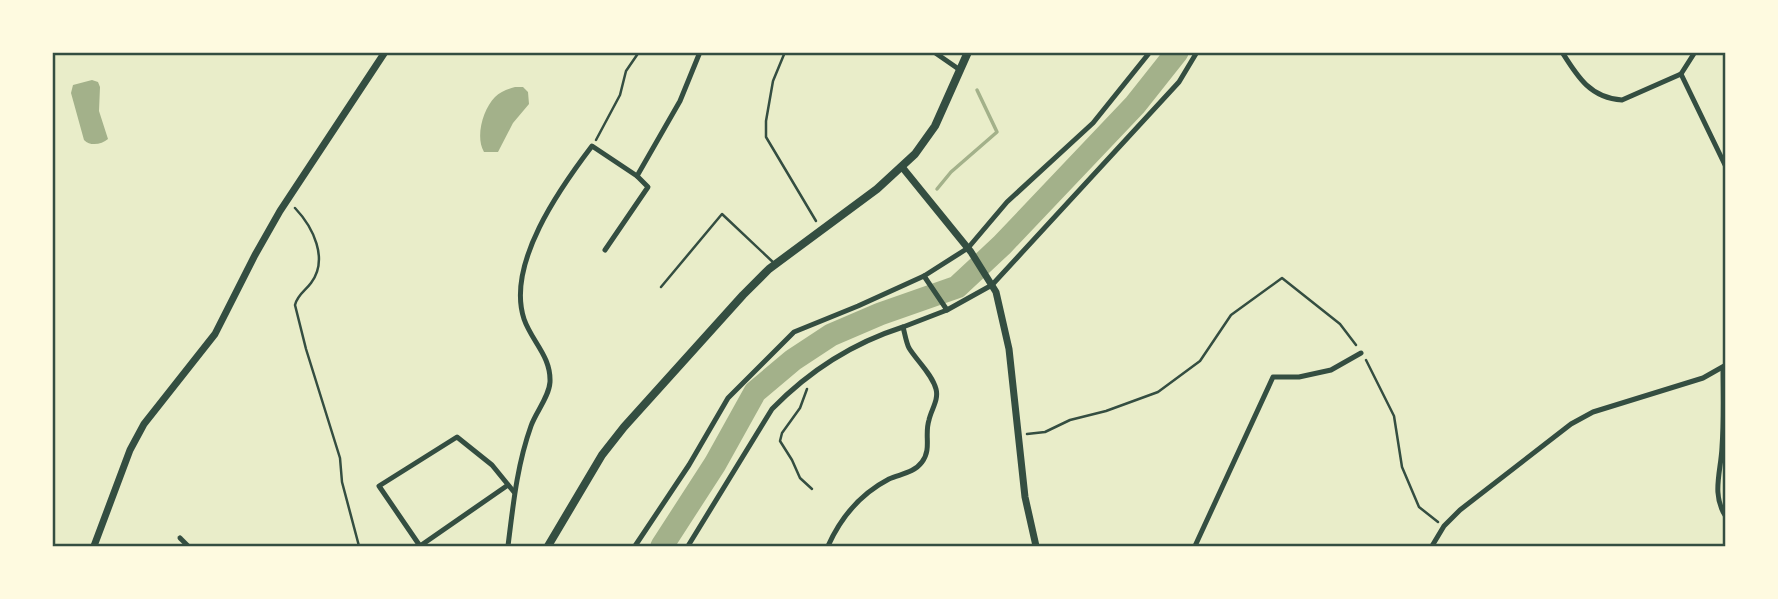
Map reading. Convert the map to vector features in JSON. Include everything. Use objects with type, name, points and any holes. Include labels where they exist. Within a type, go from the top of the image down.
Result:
[{"type":"main road","points":[[548,547],[602,455],[717,323],[775,264],[877,188],[915,154],[935,126],[968,52]]},
{"type":"street","points":[[94,547],[130,450],[144,424],[215,334],[255,255],[286,202],[385,52]]},
{"type":"street","points":[[637,177],[680,101],[700,52]]},
{"type":"street","points":[[934,52],[960,70]]},
{"type":"street","points":[[635,547],[689,465],[728,398],[794,332],[924,276],[970,250],[1007,202],[1093,123],[1150,52]]},
{"type":"street","points":[[688,547],[772,409],[791,389],[830,361],[862,343],[947,310],[990,281],[1179,82],[1197,52]]},
{"type":"street","points":[[1562,52],[1583,85],[1612,100],[1622,100],[1681,75],[1695,52]]},
{"type":"street","points":[[1681,75],[1726,167]]},
{"type":"street","points":[[508,547],[514,492],[531,426],[550,382],[547,360],[531,334],[519,298],[525,263],[552,207],[592,146],[648,187],[605,250]]},
{"type":"street","points":[[902,167],[970,250],[990,281],[1003,314],[1025,497],[1037,547]]},
{"type":"street","points":[[924,276],[947,310]]},
{"type":"street","points":[[828,547],[843,517],[853,506],[889,479],[921,464],[926,455],[928,423],[937,398],[936,387],[909,347],[902,327]]},
{"type":"street","points":[[1195,547],[1273,377],[1299,377],[1331,370],[1361,353]]},
{"type":"street","points":[[1432,547],[1444,526],[1460,510],[1571,424],[1593,412],[1682,385],[1724,366],[1723,449],[1717,483],[1721,509],[1726,517]]},
{"type":"street","points":[[508,485],[420,546],[379,486],[457,437],[492,465],[514,492]]},
{"type":"street","points":[[180,538],[188,547]]},
{"type":"lane","points":[[661,287],[722,214],[775,264]]},
{"type":"path","points":[[592,146],[620,95],[626,71],[639,52]]},
{"type":"path","points":[[785,52],[773,81],[765,121],[766,137],[821,229]]},
{"type":"path","points":[[286,202],[297,209],[320,253],[314,279],[295,304],[340,458],[342,482],[359,547]]},
{"type":"path","points":[[811,382],[800,408],[782,433],[780,441],[800,478],[812,489]]},
{"type":"shaded area","points":[[92,80],[98,82],[100,87],[99,111],[108,139],[96,144],[84,140],[71,93],[73,85]]},
{"type":"shaded area","points":[[515,87],[523,87],[528,92],[529,104],[513,123],[498,152],[484,152],[480,131],[487,109],[497,95]]},
{"type":"waterway","points":[[662,546],[715,464],[755,392],[793,360],[831,335],[880,314],[957,287],[1002,245],[1135,105],[1177,52]]},
{"type":"waterway","points":[[937,189],[951,172],[997,132],[977,90]]}]
